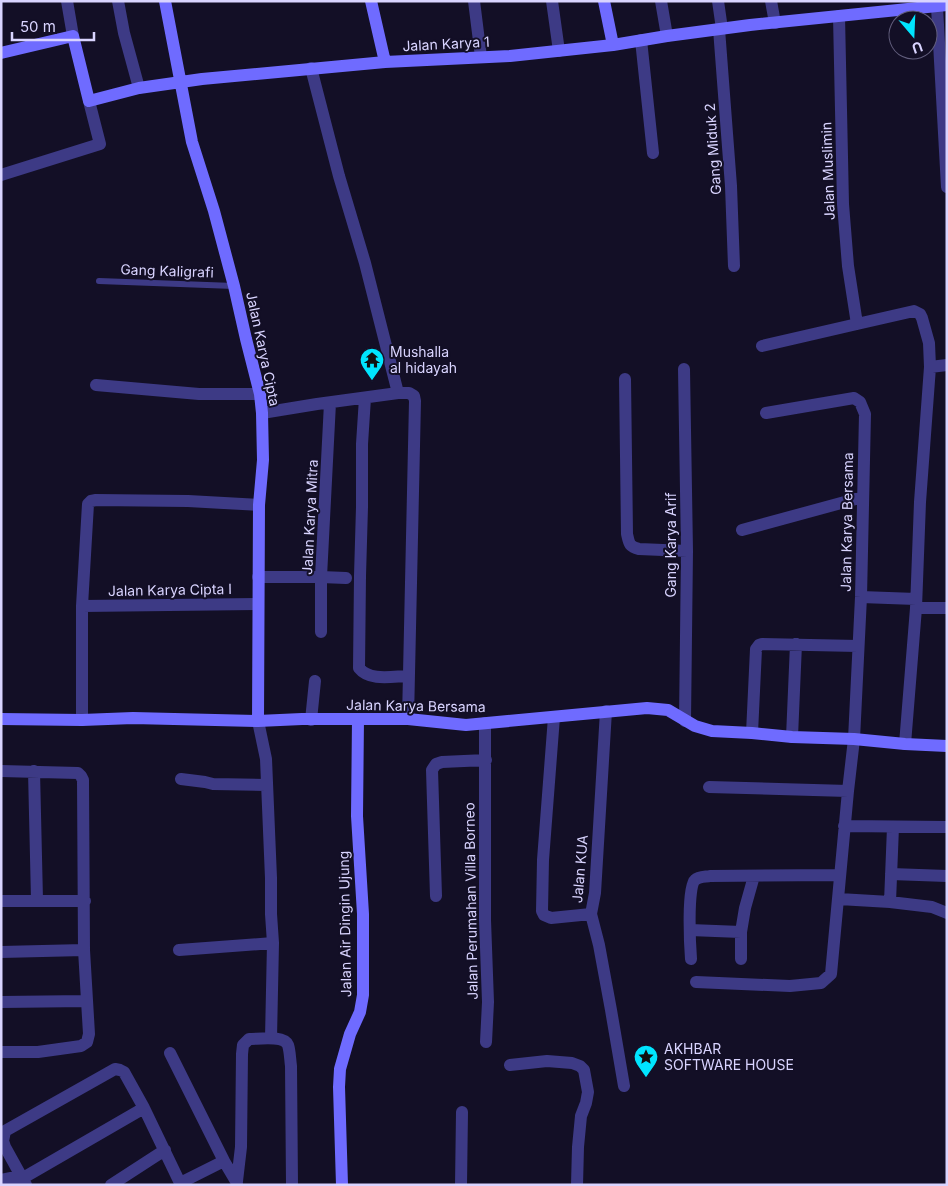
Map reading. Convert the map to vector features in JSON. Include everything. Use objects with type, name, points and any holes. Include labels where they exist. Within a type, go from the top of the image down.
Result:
[{"type":"street","points":[[1,175],[100,144],[73,36],[67,1]]},
{"type":"street","points":[[118,1],[124,33],[139,88]]},
{"type":"street","name":"Jalan Karya Cipta","points":[[165,1],[192,142],[214,210],[260,394],[263,460],[259,505],[258,721]]},
{"type":"street","points":[[371,1],[385,62]]},
{"type":"street","points":[[474,1],[481,57]]},
{"type":"street","points":[[552,1],[559,51]]},
{"type":"street","points":[[604,1],[613,45]]},
{"type":"street","points":[[662,1],[668,36]]},
{"type":"street","name":"Gang Miduk 2","points":[[718,1],[731,186],[734,266]]},
{"type":"street","points":[[771,1],[775,22]]},
{"type":"street","name":"Jalan Karya 1","points":[[89,101],[139,88],[180,81],[385,62],[510,56],[613,45],[775,22],[839,16],[898,5],[942,6]]},
{"type":"street","points":[[942,6],[947,187]]},
{"type":"street","name":"Jalan Muslimin","points":[[839,16],[843,204],[848,266],[857,324]]},
{"type":"street","points":[[1,53],[73,36]]},
{"type":"street","points":[[641,40],[653,153]]},
{"type":"street","points":[[311,68],[339,176],[366,264],[398,393]]},
{"type":"street","points":[[762,346],[914,311],[920,314],[922,318],[929,343],[930,367],[906,744]]},
{"type":"street","points":[[930,367],[947,365]]},
{"type":"street","name":"Gang Karya Arif","points":[[684,369],[687,551],[685,721]]},
{"type":"street","points":[[625,379],[627,534],[630,545],[639,549],[687,551]]},
{"type":"street","points":[[96,385],[199,394],[260,394]]},
{"type":"street","points":[[262,413],[398,393],[409,393],[414,396],[408,719]]},
{"type":"street","points":[[365,398],[362,444],[359,668],[363,674],[374,677],[409,676]]},
{"type":"street","name":"Jalan Karya Bersama","points":[[766,413],[854,398],[860,402],[864,414],[861,597],[854,739]]},
{"type":"street","name":"Jalan Karya Mitra","points":[[321,632],[321,577],[330,403]]},
{"type":"street","points":[[742,530],[863,497]]},
{"type":"street","points":[[82,720],[82,606],[88,504],[96,500],[188,500],[259,505]]},
{"type":"street","points":[[258,577],[346,578]]},
{"type":"street","points":[[861,597],[947,608]]},
{"type":"street","name":"Jalan Karya Cipta I","points":[[82,606],[258,604]]},
{"type":"street","points":[[792,737],[796,644]]},
{"type":"street","points":[[752,733],[756,650],[759,645],[858,646]]},
{"type":"street","points":[[311,720],[315,681]]},
{"type":"street","name":"Jalan Karya Bersama","points":[[1,719],[82,720],[133,718],[258,721],[408,719],[466,724],[647,708],[668,710],[695,726],[712,731],[947,746]]},
{"type":"street","name":"Jalan KUA","points":[[606,711],[595,893],[591,914],[599,945],[624,1086]]},
{"type":"street","points":[[554,717],[543,860],[542,911],[544,915],[551,918],[591,914]]},
{"type":"street","name":"Jalan Air Dingin Ujung","points":[[342,1185],[340,1069],[350,1034],[360,1012],[363,994],[363,914],[357,816],[358,719]]},
{"type":"street","points":[[258,721],[266,759],[271,878],[273,944],[271,1038]]},
{"type":"street","name":"Jalan Perumahan Villa Borneo","points":[[485,723],[485,920],[488,1002],[486,1042]]},
{"type":"street","points":[[696,982],[790,986],[821,983],[831,974],[854,739]]},
{"type":"street","points":[[436,896],[432,770],[436,764],[442,762],[486,760]]},
{"type":"street","points":[[1,771],[34,771],[78,774],[81,776],[84,788],[84,950],[89,1034],[86,1042],[81,1046],[38,1052],[1,1052]]},
{"type":"street","points":[[34,771],[37,900]]},
{"type":"street","points":[[181,779],[213,784],[266,785]]},
{"type":"street","points":[[709,788],[848,791]]},
{"type":"street","points":[[844,826],[947,828]]},
{"type":"street","points":[[890,902],[893,827]]},
{"type":"street","points":[[891,874],[947,876]]},
{"type":"street","points":[[691,959],[690,892],[695,879],[710,876],[840,875]]},
{"type":"street","points":[[741,959],[741,932],[745,908],[754,876]]},
{"type":"street","points":[[839,899],[932,907],[947,913]]},
{"type":"street","points":[[1,901],[85,901]]},
{"type":"street","points":[[690,930],[741,932]]},
{"type":"street","points":[[179,950],[273,944]]},
{"type":"street","points":[[1,952],[84,950]]},
{"type":"street","points":[[1,1002],[87,1001]]},
{"type":"street","points":[[238,1183],[241,1147],[243,1045],[249,1039],[271,1038],[284,1040],[289,1049],[291,1066],[292,1185]]},
{"type":"street","points":[[170,1053],[224,1161],[238,1183]]},
{"type":"street","points":[[510,1065],[547,1061],[572,1063],[584,1070],[588,1092],[581,1116],[577,1185]]},
{"type":"street","points":[[24,1182],[5,1147],[3,1140],[5,1132],[115,1069],[124,1072],[181,1184],[224,1161]]},
{"type":"street","points":[[1,1180],[11,1178],[24,1182],[144,1108]]},
{"type":"street","points":[[461,1185],[462,1112]]},
{"type":"street","points":[[111,1185],[164,1150]]},
{"type":"lane","name":"Gang Kaligrafi","points":[[99,282],[234,286]]},
{"type":"place","name":"Mushalla al hidayah","points":[[372,381]]},
{"type":"place","name":"AKHBAR SOFTWARE HOUSE","points":[[646,1078]]}]
